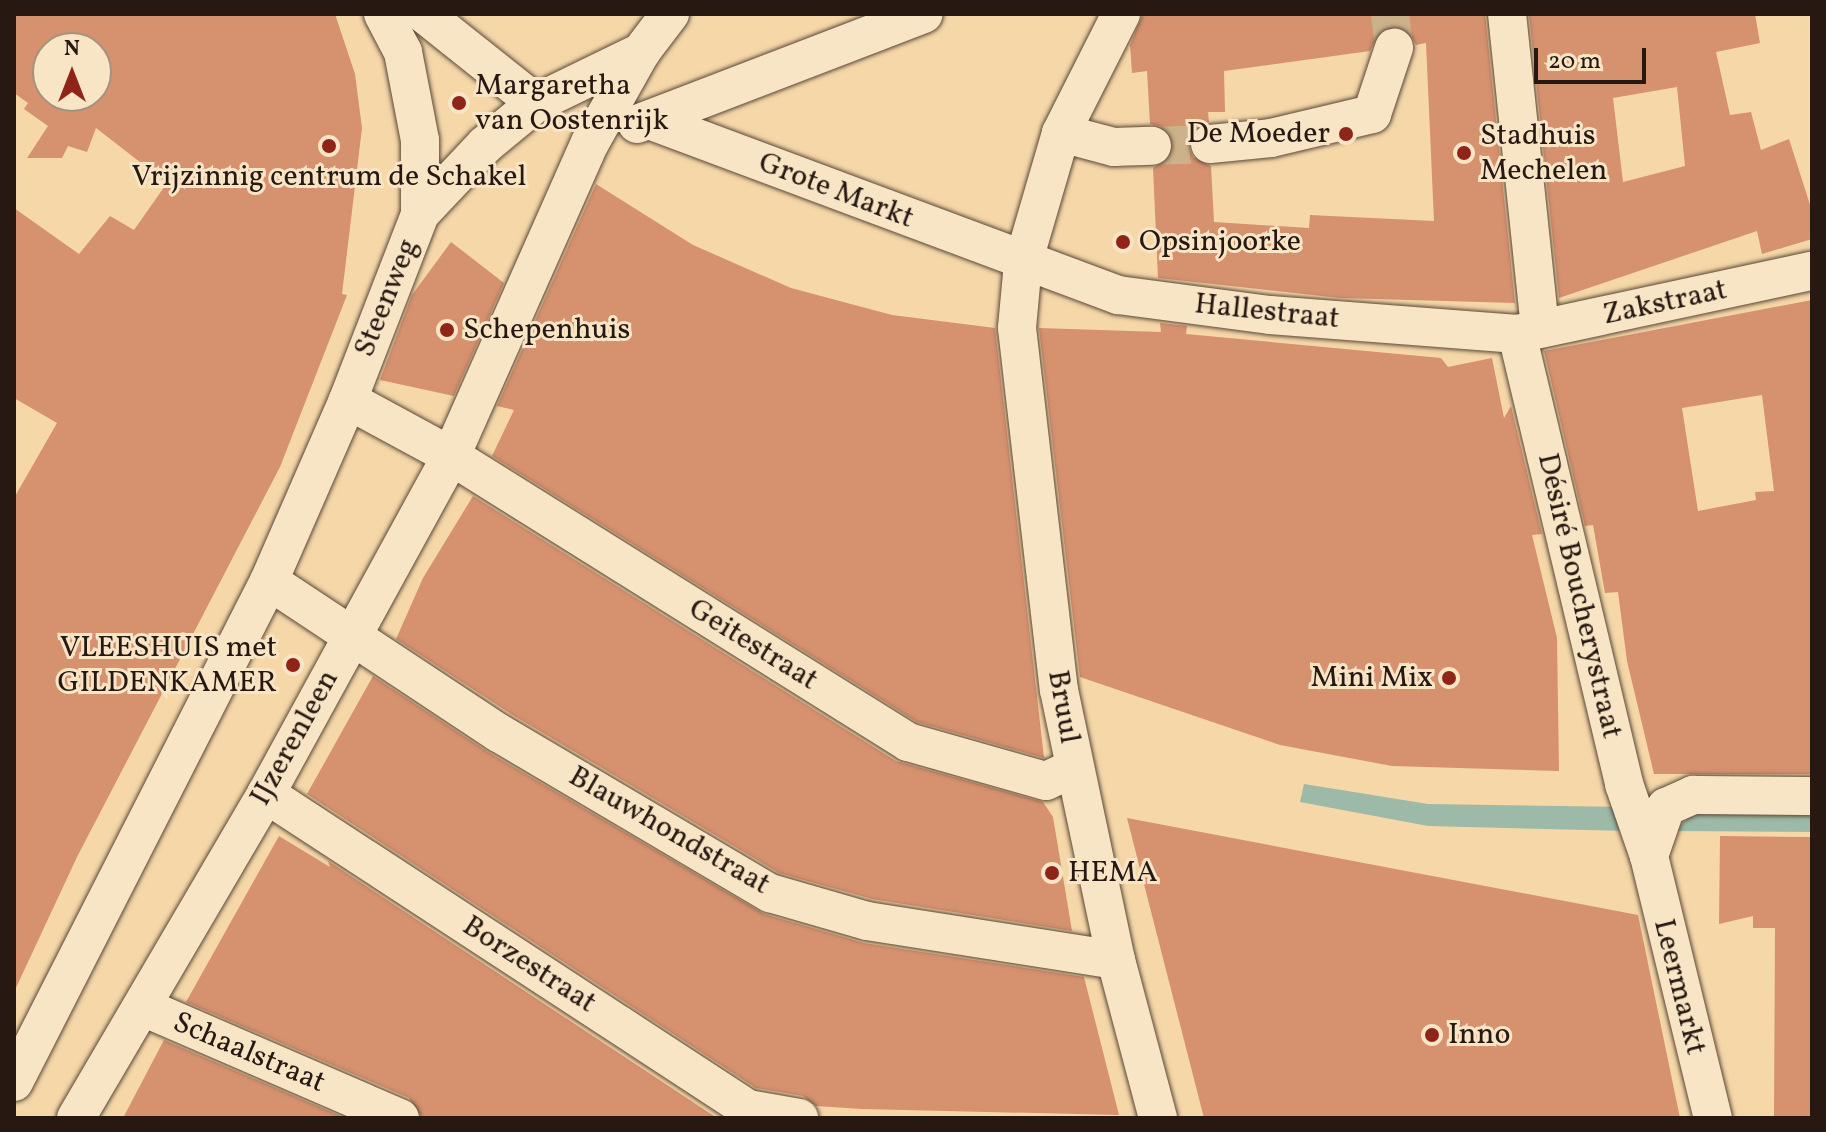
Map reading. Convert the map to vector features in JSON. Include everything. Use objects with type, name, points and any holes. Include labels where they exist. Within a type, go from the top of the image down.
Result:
[{"type":"street","name":"Steenweg","points":[[351,390],[420,214],[420,140],[403,52],[383,14]]},
{"type":"street","points":[[424,14],[536,103],[641,52]]},
{"type":"street","points":[[590,143],[641,52],[670,14]]},
{"type":"street","points":[[590,143],[924,14]]},
{"type":"street","points":[[1022,275],[1061,133],[1121,14]]},
{"type":"street","name":"Désiré Boucherystraat","points":[[1507,14],[1528,331],[1624,784],[1649,856]]},
{"type":"street","points":[[1210,144],[1271,138],[1372,114],[1394,48]]},
{"type":"street","name":"Steenweg","points":[[420,214],[485,145],[536,103]]},
{"type":"street","name":"Grote Markt","points":[[649,120],[1022,275]]},
{"type":"street","points":[[1061,133],[1114,147],[1152,146]]},
{"type":"street","name":"IJzerenleen","points":[[76,1118],[266,794],[451,456],[590,143]]},
{"type":"street","name":"Zakstraat","points":[[1528,331],[1812,271]]},
{"type":"street","name":"Hallestraat","points":[[1022,275],[1118,295],[1270,315],[1528,331]]},
{"type":"street","name":"Bruul","points":[[1022,275],[1017,328],[1032,481],[1074,768],[1116,960],[1158,1118]]},
{"type":"street","points":[[14,1082],[269,581],[351,390],[451,456]]},
{"type":"street","name":"Geitestraat","points":[[451,456],[908,742],[1046,781],[1074,768]]},
{"type":"street","name":"Blauwhondstraat","points":[[269,581],[499,733],[770,893],[867,921],[1116,960]]},
{"type":"street","name":"Borzestraat","points":[[266,794],[748,1109],[799,1118]]},
{"type":"street","points":[[1649,856],[1666,807],[1693,795],[1812,796]]},
{"type":"street","name":"Leermarkt","points":[[1649,856],[1713,1118]]},
{"type":"street","name":"Schaalstraat","points":[[143,1007],[400,1118]]},
{"type":"shaded area","points":[[1304,784],[1428,804],[1628,807],[1627,831],[1428,826],[1300,802]]},
{"type":"shaded area","points":[[1697,809],[1812,810],[1812,832],[1675,831]]},
{"type":"building","points":[[14,14],[335,14],[355,74],[362,128],[342,294],[347,295],[280,467],[77,857],[14,992],[14,498],[57,423],[14,398],[14,208],[79,254],[110,216],[134,230],[167,183],[96,128],[87,152],[68,146],[62,158],[27,158],[48,126],[24,109],[28,103],[14,93]]},
{"type":"building","name":"Stadhuis Mechelen","points":[[1143,14],[1485,14],[1515,303],[1340,298],[1158,278],[1153,168],[1171,157],[1174,145],[1163,127],[1150,124],[1147,71],[1132,73],[1130,45]],"holes":[[[1390,26],[1410,33],[1416,45],[1426,43],[1434,221],[1310,215],[1309,228],[1214,222],[1211,166],[1193,157],[1188,145],[1197,127],[1209,122],[1208,112],[1225,112],[1224,71],[1370,51],[1379,32]]]},
{"type":"building","points":[[1529,14],[1755,14],[1760,43],[1716,52],[1730,115],[1751,112],[1761,150],[1789,139],[1812,211],[1812,239],[1762,254],[1757,231],[1559,298]],"holes":[[[1677,87],[1685,166],[1623,182],[1613,98]]]},
{"type":"building","points":[[596,184],[693,245],[791,288],[892,315],[995,328],[1044,758],[917,722],[492,456],[514,410],[497,406]]},
{"type":"building","name":"Schepenhuis","points":[[451,242],[504,283],[454,396],[380,380],[412,295]]},
{"type":"building","points":[[1812,300],[1812,774],[1654,774],[1627,661],[1618,592],[1605,593],[1593,525],[1585,526],[1544,351]],"holes":[[[1762,395],[1774,491],[1755,492],[1756,500],[1698,511],[1682,408]]]},
{"type":"building","points":[[1160,323],[1187,326],[1186,334],[1441,358],[1448,367],[1492,358],[1504,418],[1511,406],[1542,534],[1532,535],[1557,638],[1559,771],[1392,766],[1280,745],[1080,677],[1039,328],[1161,332]]},
{"type":"building","points":[[473,496],[896,761],[1043,802],[1053,817],[1072,931],[872,899],[779,873],[511,714],[396,639],[423,578]]},
{"type":"building","points":[[373,676],[488,752],[764,914],[864,943],[1084,977],[1119,1115],[816,1106],[803,1096],[756,1088],[307,794]]},
{"type":"building","points":[[1127,818],[1638,915],[1680,1118],[1204,1118]]},
{"type":"building","points":[[279,836],[330,867],[328,861],[717,1118],[422,1118],[409,1098],[186,1002]]},
{"type":"building","points":[[1720,836],[1812,837],[1812,1118],[1774,1118],[1775,928],[1753,928],[1753,916],[1719,924]]},
{"type":"building","points":[[164,1040],[345,1118],[123,1118]]},
{"type":"tunnel","points":[[1390,14],[1394,48]]},
{"type":"tunnel","points":[[1152,146],[1210,144]]},
{"type":"place","name":"Margaretha van Oostenrijk","points":[[459,103]]},
{"type":"place","name":"De Moeder","points":[[1346,134]]},
{"type":"place","name":"Vrijzinnig centrum de Schakel","points":[[329,146]]},
{"type":"place","name":"Stadhuis Mechelen","points":[[1464,153]]},
{"type":"place","name":"Opsinjoorke","points":[[1123,242]]},
{"type":"place","name":"Schepenhuis","points":[[447,330]]},
{"type":"place","name":"VLEESHUIS met GILDENKAMER","points":[[293,665]]},
{"type":"place","name":"Mini Mix","points":[[1449,678]]},
{"type":"place","name":"HEMA","points":[[1052,873]]},
{"type":"place","name":"Inno","points":[[1432,1035]]}]
